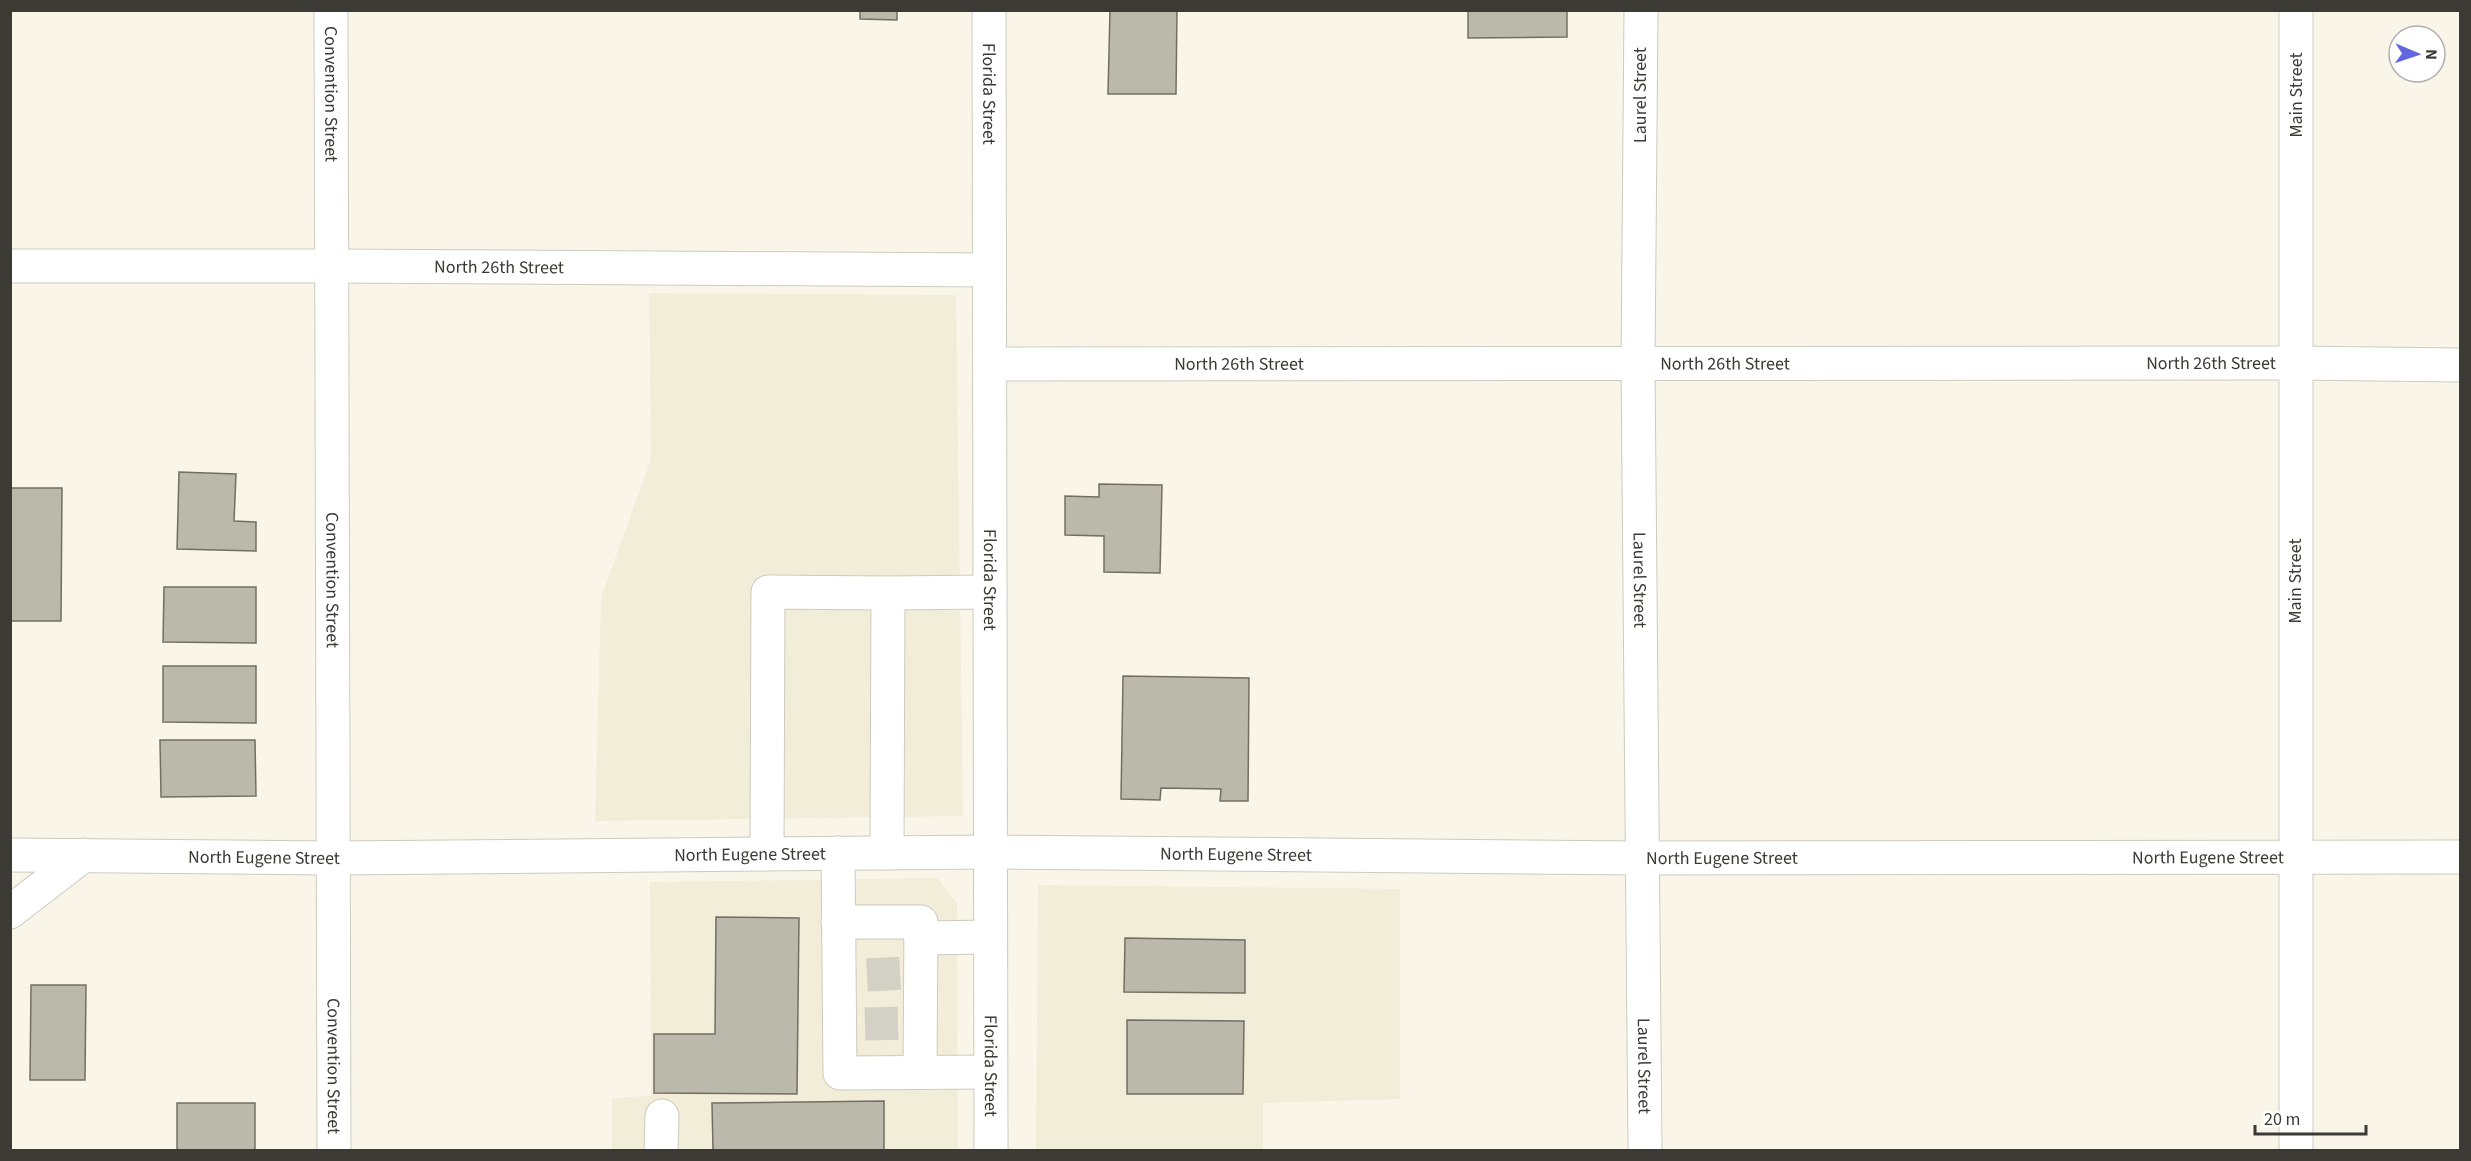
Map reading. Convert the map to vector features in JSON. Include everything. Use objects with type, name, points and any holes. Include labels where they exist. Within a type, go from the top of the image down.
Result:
[{"type":"street","name":"Convention Street","points":[[331,10],[334,1150]]},
{"type":"street","name":"Florida Street","points":[[989,10],[991,1150]]},
{"type":"street","name":"Laurel Street","points":[[1641,10],[1638,365],[1646,1150]]},
{"type":"street","name":"Main Street","points":[[2296,10],[2296,1150]]},
{"type":"street","name":"North 26th Street","points":[[10,266],[989,270]]},
{"type":"street","name":"North 26th Street","points":[[990,364],[2296,363],[2460,365]]},
{"type":"street","points":[[767,854],[768,592],[990,592]]},
{"type":"street","points":[[887,853],[888,592]]},
{"type":"street","name":"North Eugene Street","points":[[10,855],[333,858],[990,852],[1642,858],[2460,857]]},
{"type":"street","points":[[838,853],[838,922],[853,975],[853,1025],[840,1073],[990,1072]]},
{"type":"street","points":[[10,912],[84,855]]},
{"type":"street","points":[[838,922],[921,922],[921,938],[912,973],[913,1022],[920,1072]]},
{"type":"street","points":[[921,938],[990,937]]},
{"type":"street","points":[[661,1150],[662,1116]]},
{"type":"shaded area","points":[[649,293],[956,295],[963,816],[595,821],[601,598],[651,459]]},
{"type":"shaded area","points":[[937,878],[957,903],[958,1150],[612,1150],[612,1098],[651,1096],[650,882]]},
{"type":"shaded area","points":[[1038,885],[1400,889],[1400,1099],[1263,1103],[1263,1150],[1036,1150]]},
{"type":"building","points":[[860,10],[897,10],[897,20],[860,19]]},
{"type":"building","points":[[1110,10],[1177,10],[1176,94],[1108,94]]},
{"type":"building","points":[[1468,10],[1567,10],[1567,37],[1468,38]]},
{"type":"building","points":[[179,472],[236,474],[234,521],[256,522],[256,551],[177,549]]},
{"type":"building","points":[[1099,484],[1162,485],[1160,573],[1104,572],[1104,536],[1065,535],[1065,496],[1099,497]]},
{"type":"building","points":[[10,488],[62,488],[61,621],[10,621]]},
{"type":"building","points":[[164,587],[256,587],[256,643],[163,642]]},
{"type":"building","points":[[163,666],[256,666],[256,723],[163,722]]},
{"type":"building","points":[[1123,676],[1249,678],[1248,801],[1220,801],[1221,789],[1161,788],[1160,800],[1121,799]]},
{"type":"building","points":[[160,740],[255,740],[256,796],[161,797]]},
{"type":"building","points":[[716,917],[799,918],[797,1094],[654,1093],[654,1034],[715,1034]]},
{"type":"building","points":[[1125,938],[1245,940],[1245,993],[1124,992]]},
{"type":"building","points":[[31,985],[86,985],[85,1080],[30,1080]]},
{"type":"building","points":[[1127,1020],[1244,1021],[1243,1094],[1127,1094]]},
{"type":"building","points":[[884,1101],[884,1150],[713,1150],[712,1103]]},
{"type":"building","points":[[177,1103],[255,1103],[255,1150],[177,1150]]},
{"type":"tunnel","points":[[867,975],[905,973]]},
{"type":"tunnel","points":[[865,1024],[905,1023]]}]
